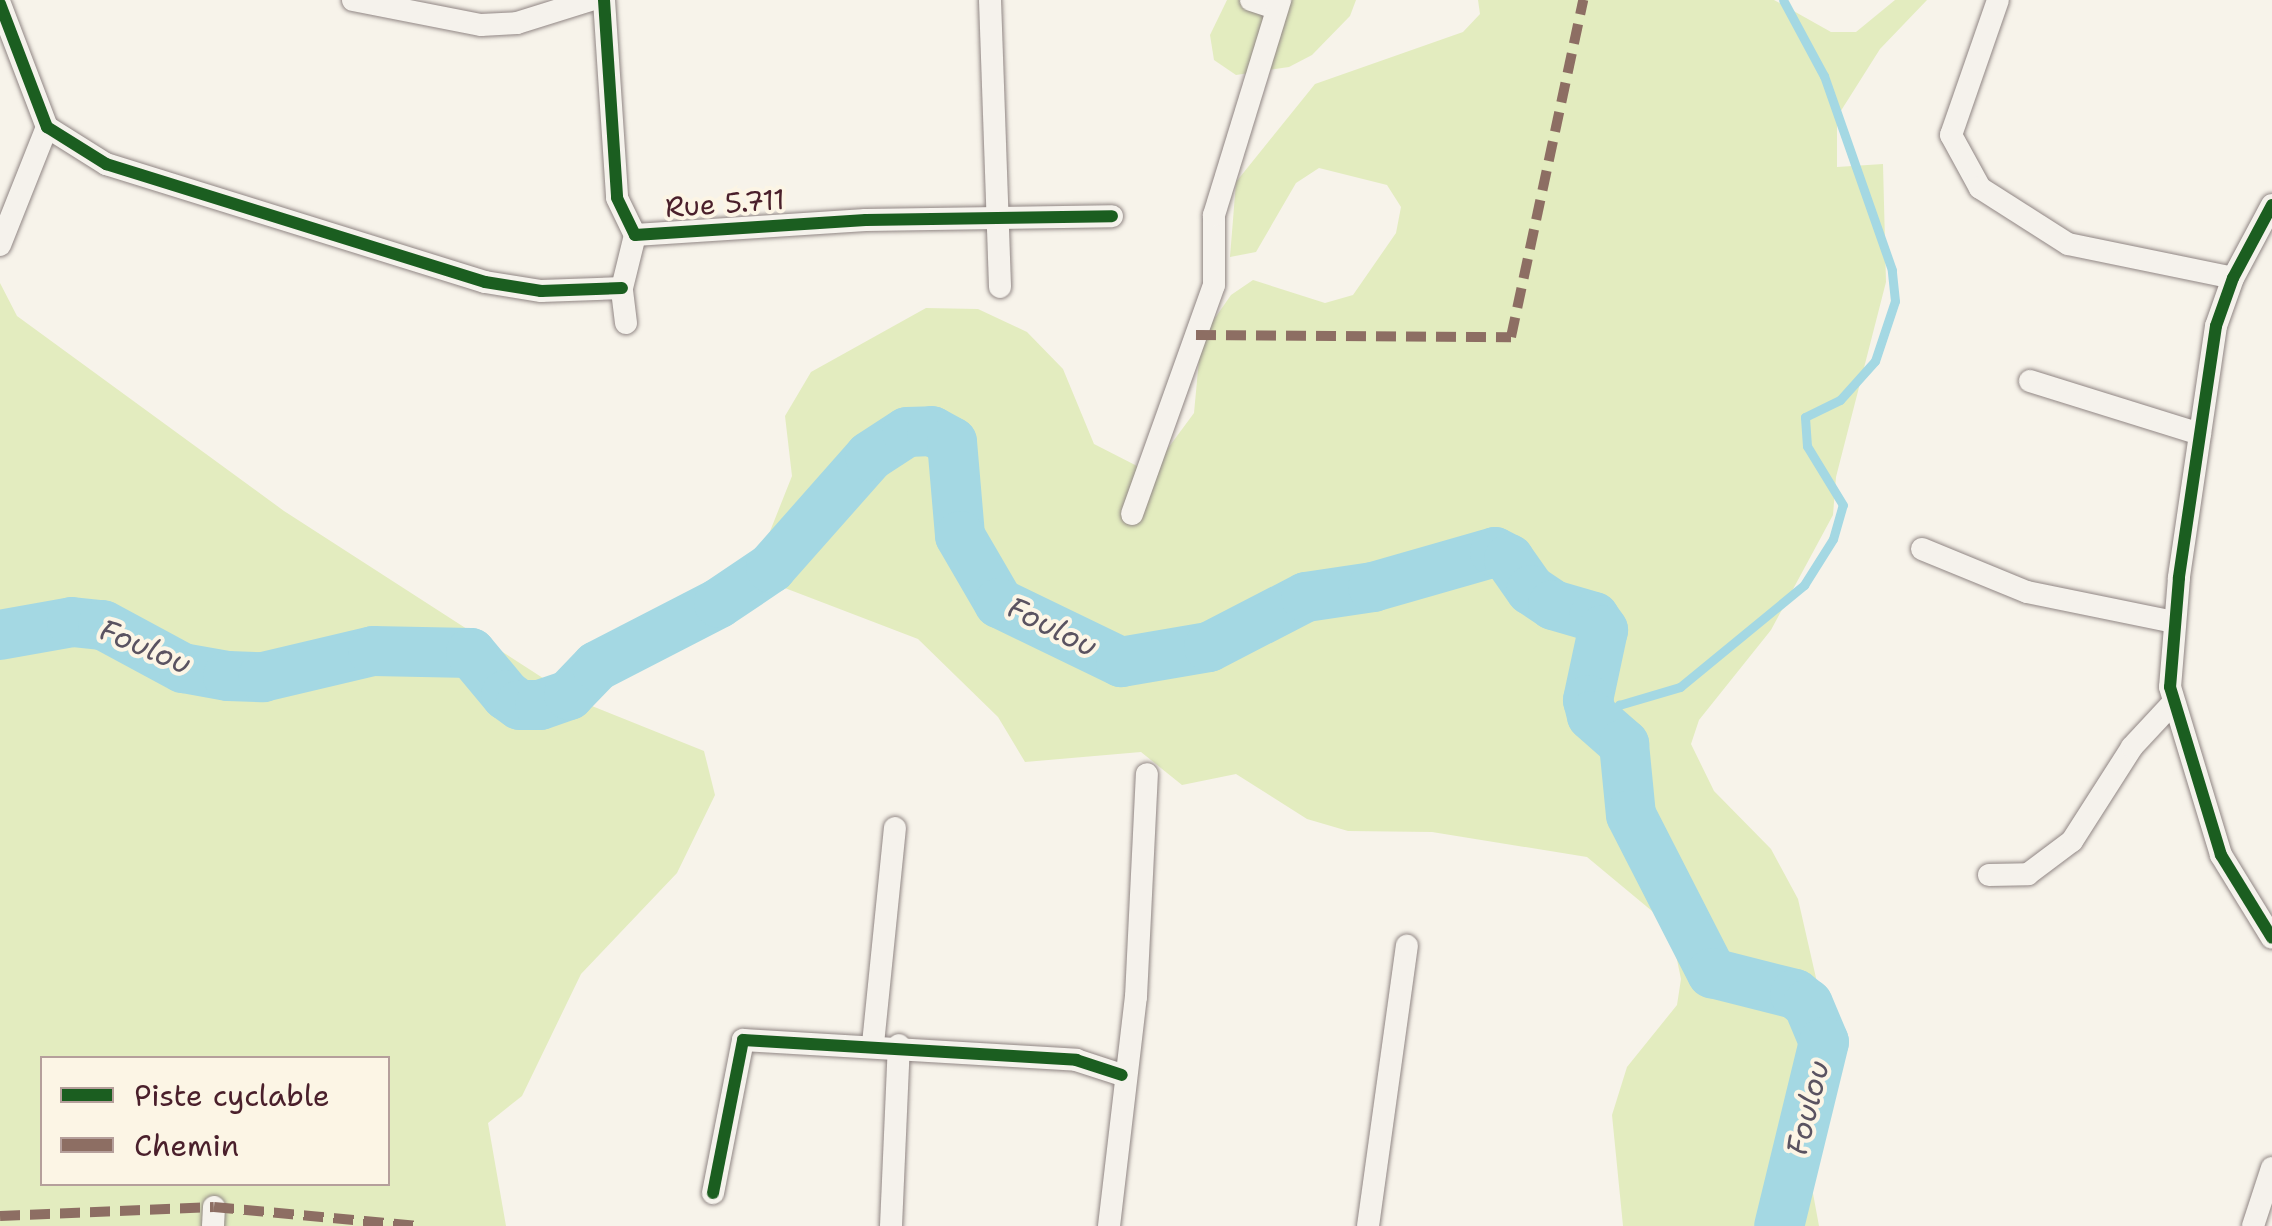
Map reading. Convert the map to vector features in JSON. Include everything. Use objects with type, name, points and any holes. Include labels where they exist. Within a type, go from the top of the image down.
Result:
[{"type":"street","points":[[353,0],[481,25],[517,23],[591,0]]},
{"type":"street","name":"Rue 5.711","points":[[604,0],[617,198],[635,235],[998,215],[1112,216]]},
{"type":"street","points":[[990,0],[1000,287]]},
{"type":"street","points":[[1132,514],[1214,285],[1214,215],[1278,4],[1251,0]]},
{"type":"street","points":[[1998,0],[1951,135],[1980,188],[2068,244],[2233,278]]},
{"type":"street","points":[[0,4],[5,42],[47,127],[106,164],[421,265],[541,291],[622,288]]},
{"type":"street","points":[[0,245],[47,127]]},
{"type":"street","points":[[2272,204],[2233,278],[2216,326],[2174,622],[2172,704],[2221,854],[2272,938]]},
{"type":"street","points":[[626,323],[622,288],[635,235]]},
{"type":"street","points":[[2030,381],[2200,434]]},
{"type":"street","points":[[1922,550],[2027,592],[2174,622]]},
{"type":"street","points":[[1988,875],[2028,874],[2072,841],[2132,747],[2172,704]]},
{"type":"street","points":[[1109,1226],[1121,1149],[1122,1075],[1136,997],[1147,774]]},
{"type":"street","points":[[874,1044],[895,828]]},
{"type":"street","points":[[1368,1226],[1406,946]]},
{"type":"street","points":[[713,1194],[744,1040],[898,1045],[1076,1060],[1122,1075]]},
{"type":"street","points":[[892,1226],[898,1045]]},
{"type":"street","points":[[2253,1226],[2272,1168]]},
{"type":"green space","points":[[1227,0],[1356,0],[1350,16],[1312,55],[1289,67],[1236,75],[1214,60],[1210,35]]},
{"type":"green space","points":[[1478,0],[1774,0],[1831,32],[1856,32],[1895,0],[1927,0],[1880,49],[1837,117],[1837,167],[1883,164],[1886,282],[1836,477],[1833,515],[1771,630],[1699,720],[1691,744],[1714,791],[1771,849],[1798,899],[1824,1013],[1822,1055],[1796,1101],[1819,1226],[1623,1226],[1612,1115],[1627,1067],[1677,1005],[1681,979],[1670,926],[1587,857],[1432,832],[1348,831],[1307,819],[1236,774],[1182,785],[1141,752],[1025,762],[998,717],[918,639],[733,568],[761,554],[792,476],[785,416],[811,372],[926,308],[978,309],[1027,332],[1063,369],[1094,444],[1139,467],[1163,455],[1194,413],[1201,338],[1231,295],[1253,280],[1325,303],[1353,295],[1396,233],[1401,207],[1387,185],[1319,168],[1296,183],[1256,252],[1230,257],[1236,182],[1315,84],[1463,32],[1480,14]]},
{"type":"green space","points":[[0,283],[17,316],[284,511],[577,700],[704,751],[715,795],[677,873],[581,974],[522,1096],[488,1123],[506,1226],[0,1226]]},
{"type":"waterway","points":[[1605,730],[1619,705],[1680,687],[1804,585],[1833,539],[1843,505],[1807,446],[1805,417],[1840,400],[1875,361],[1895,301],[1892,270],[1824,76],[1783,0]]},
{"type":"waterway","name":"Foulou","points":[[0,635],[72,622],[103,625],[183,668],[228,676],[263,677],[373,651],[471,653],[506,695],[520,705],[540,705],[569,695],[597,666],[719,603],[771,568],[870,456],[907,432],[932,431],[952,442],[960,536],[999,603],[1121,662],[1209,647],[1306,597],[1373,587],[1495,552],[1509,559],[1531,590],[1553,605],[1594,617],[1603,630],[1588,700],[1592,716],[1624,744],[1631,815],[1712,973],[1795,994],[1808,1004],[1824,1042],[1779,1226]]},
{"type":"marked path","points":[[1196,335],[1511,337],[1583,0]]},
{"type":"marked path","points":[[0,1216],[214,1207],[418,1226]]},
{"type":"cycle path","points":[[604,0],[617,198],[635,235],[866,220],[1112,216]]},
{"type":"cycle path","points":[[0,4],[47,127],[106,164],[485,282],[541,291],[622,288]]},
{"type":"cycle path","points":[[2272,205],[2233,278],[2216,326],[2179,578],[2170,687],[2221,855],[2272,938]]},
{"type":"cycle path","points":[[713,1193],[743,1040],[1076,1060],[1122,1075]]}]
